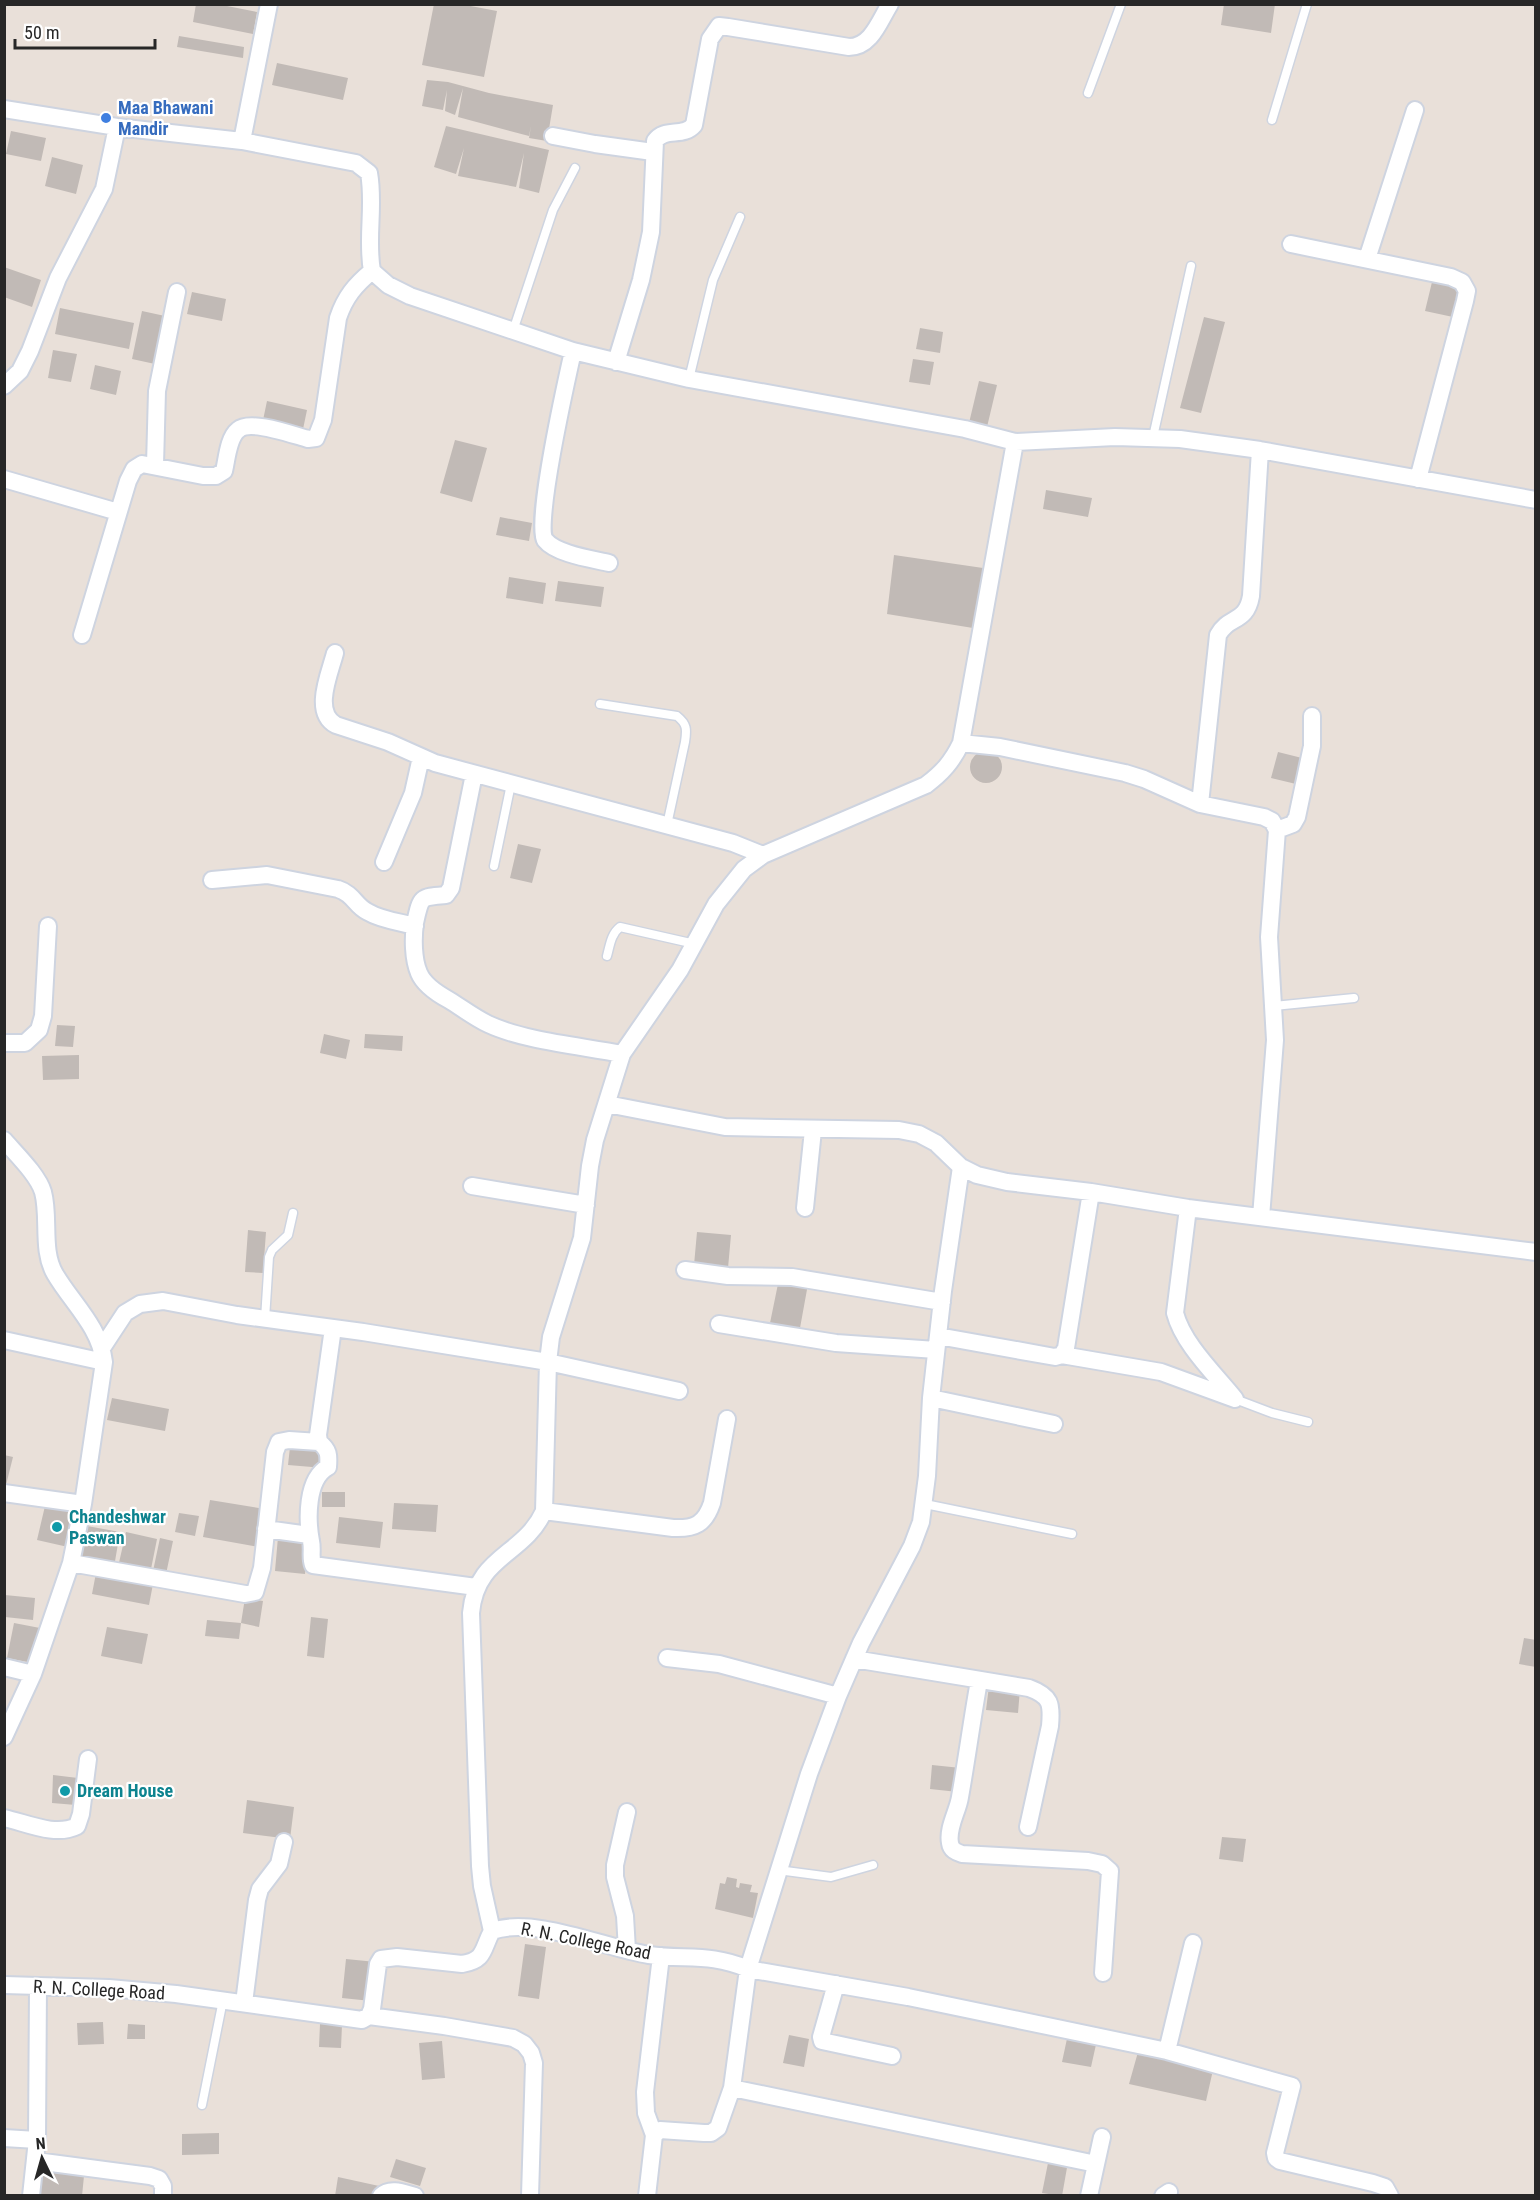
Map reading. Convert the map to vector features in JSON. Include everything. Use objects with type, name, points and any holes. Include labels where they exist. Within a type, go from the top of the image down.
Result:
[{"type":"street","points":[[242,141],[269,4]]},
{"type":"street","points":[[616,362],[641,280],[651,232],[655,141],[659,135],[684,131],[694,125],[710,39],[719,27],[858,47],[866,43],[890,4]]},
{"type":"street","points":[[4,109],[117,127],[242,141],[356,163],[369,172],[372,192],[369,252],[372,271],[388,285],[410,296],[513,331],[573,351],[616,362],[689,379],[965,429],[1015,442],[1153,436],[1260,450],[1536,500]]},
{"type":"street","points":[[1366,259],[1415,110]]},
{"type":"street","points":[[4,386],[20,371],[61,270],[104,189],[117,127]]},
{"type":"street","points":[[553,135],[653,152]]},
{"type":"street","points":[[1290,244],[1451,277],[1462,282],[1467,291],[1418,479]]},
{"type":"street","points":[[82,635],[118,512],[134,469],[142,464],[155,465],[203,476],[216,476],[224,471],[232,438],[238,430],[247,425],[308,439],[316,438],[323,420],[338,318],[343,303],[352,288],[372,271]]},
{"type":"street","points":[[155,465],[157,391],[177,292]]},
{"type":"street","points":[[573,351],[546,495],[543,537],[550,545],[561,550],[609,563]]},
{"type":"street","points":[[369,2016],[378,1964],[381,1959],[397,1957],[462,1964],[472,1962],[484,1952],[492,1931],[480,1866],[472,1596],[491,1565],[539,1523],[544,1511],[548,1362],[555,1320],[582,1238],[591,1157],[622,1054],[668,988],[716,904],[744,868],[763,855],[926,785],[941,774],[953,760],[961,743],[1015,442]]},
{"type":"street","points":[[1200,804],[1218,635],[1222,628],[1246,613],[1251,596],[1260,450]]},
{"type":"street","points":[[4,480],[118,512]]},
{"type":"street","points":[[336,653],[324,705],[324,714],[329,721],[388,742],[421,757],[474,774],[733,843],[763,855]]},
{"type":"street","points":[[1277,830],[1293,824],[1297,817],[1311,746],[1312,716]]},
{"type":"street","points":[[961,743],[1000,747],[1125,773],[1200,804],[1264,817],[1272,821],[1277,830],[1269,937],[1275,1040],[1261,1217]]},
{"type":"street","points":[[384,862],[413,793],[421,757]]},
{"type":"street","points":[[474,774],[451,888],[446,895],[430,894],[423,897],[419,905],[415,926],[415,958],[419,974],[438,993],[488,1024],[514,1033],[622,1054]]},
{"type":"street","points":[[212,880],[267,875],[338,889],[352,896],[364,910],[371,914],[415,926]]},
{"type":"street","points":[[4,1043],[25,1043],[39,1030],[43,1016],[48,926]]},
{"type":"street","points":[[607,1104],[724,1127],[813,1130],[877,1128],[919,1134],[936,1143],[961,1167],[977,1176],[1007,1182],[1091,1192],[1188,1208],[1536,1252]]},
{"type":"street","points":[[805,1208],[813,1130]]},
{"type":"street","points":[[4,1140],[43,1190],[47,1241],[54,1273],[96,1334],[103,1355]]},
{"type":"street","points":[[654,2135],[660,2130],[711,2133],[718,2128],[732,2088],[748,1969],[808,1774],[854,1659],[912,1546],[921,1522],[925,1504],[931,1398],[937,1343],[961,1167]]},
{"type":"street","points":[[472,1186],[586,1205]]},
{"type":"street","points":[[1062,1355],[1066,1348],[1091,1192]]},
{"type":"street","points":[[1188,1208],[1174,1313],[1187,1339],[1235,1399]]},
{"type":"street","points":[[685,1270],[728,1276],[792,1277],[942,1302]]},
{"type":"street","points":[[4,1737],[33,1674],[71,1563],[83,1504],[103,1355],[125,1313],[140,1304],[163,1301],[265,1319],[548,1362],[679,1392]]},
{"type":"street","points":[[719,1324],[836,1343],[937,1343],[1055,1357],[1062,1355],[1161,1372],[1235,1399]]},
{"type":"street","points":[[319,1442],[318,1435],[333,1328]]},
{"type":"street","points":[[4,1340],[103,1355]]},
{"type":"street","points":[[931,1398],[1054,1424]]},
{"type":"street","points":[[544,1511],[673,1528],[687,1528],[698,1524],[708,1516],[712,1503],[727,1419]]},
{"type":"street","points":[[71,1563],[245,1594],[255,1592],[259,1583],[275,1452],[279,1442],[289,1440],[319,1442],[327,1448],[329,1454],[328,1467],[320,1471],[314,1479],[312,1488],[309,1535],[313,1565],[476,1587]]},
{"type":"street","points":[[4,1493],[83,1504]]},
{"type":"street","points":[[266,1529],[309,1535]]},
{"type":"street","points":[[667,1658],[719,1664],[838,1696]]},
{"type":"street","points":[[854,1659],[1029,1688],[1041,1692],[1047,1698],[1052,1710],[1028,1827]]},
{"type":"street","points":[[4,1667],[33,1674]]},
{"type":"street","points":[[979,1681],[960,1799],[949,1835],[950,1845],[954,1851],[962,1854],[1088,1861],[1101,1864],[1110,1871],[1103,1973]]},
{"type":"street","points":[[4,1818],[57,1831],[69,1830],[77,1826],[81,1814],[88,1759]]},
{"type":"street","points":[[627,1812],[615,1865],[615,1877],[625,1916],[627,1950]]},
{"type":"street","points":[[244,2003],[257,1900],[260,1889],[279,1864],[284,1842]]},
{"type":"street","name":"R. N. College Road","points":[[492,1931],[503,1928],[531,1928],[661,1956],[729,1961],[748,1969],[908,1997],[1167,2051],[1292,2086],[1275,2153],[1276,2158],[1280,2161],[1373,2183],[1385,2187],[1390,2196]]},
{"type":"street","points":[[1167,2051],[1193,1942]]},
{"type":"street","points":[[647,2196],[654,2135],[646,2113],[645,2092],[661,1956]]},
{"type":"street","points":[[836,1984],[821,2037],[822,2041],[892,2056]]},
{"type":"street","name":"R. N. College Road","points":[[4,1985],[109,1988],[244,2003],[362,2020],[369,2016],[513,2038],[524,2044],[531,2053],[534,2063],[530,2196]]},
{"type":"street","points":[[31,2196],[37,2140],[38,1986]]},
{"type":"street","points":[[732,2088],[1096,2164]]},
{"type":"street","points":[[1089,2196],[1102,2137]]},
{"type":"street","points":[[4,2138],[37,2140]]},
{"type":"street","points":[[36,2161],[150,2176],[159,2179],[163,2186],[163,2196]]},
{"type":"street","points":[[381,2196],[385,2191],[392,2191],[415,2196]]},
{"type":"lane","points":[[1088,93],[1121,4]]},
{"type":"lane","points":[[1272,120],[1307,4]]},
{"type":"lane","points":[[513,331],[553,210],[574,168]]},
{"type":"lane","points":[[689,379],[713,280],[740,217]]},
{"type":"lane","points":[[1153,436],[1191,266]]},
{"type":"lane","points":[[600,704],[677,716],[685,722],[687,730],[667,825]]},
{"type":"lane","points":[[494,866],[511,784]]},
{"type":"lane","points":[[607,956],[612,937],[620,927],[695,944]]},
{"type":"lane","points":[[1274,1006],[1354,998]]},
{"type":"lane","points":[[265,1319],[269,1257],[272,1250],[288,1235],[293,1214]]},
{"type":"lane","points":[[1235,1399],[1272,1413],[1308,1422]]},
{"type":"lane","points":[[925,1504],[1072,1534]]},
{"type":"lane","points":[[777,1870],[831,1877],[873,1865]]},
{"type":"lane","points":[[202,2105],[223,2001]]},
{"type":"building","points":[[196,4],[217,4],[257,12],[253,34],[193,22]]},
{"type":"building","points":[[434,4],[460,4],[497,11],[484,77],[422,65]]},
{"type":"building","points":[[1224,4],[1275,4],[1271,33],[1221,25]]},
{"type":"building","points":[[179,36],[244,47],[243,58],[177,47]]},
{"type":"building","points":[[277,63],[348,78],[343,100],[272,85]]},
{"type":"building","points":[[427,80],[448,82],[489,93],[553,105],[547,141],[529,138],[531,126],[529,136],[458,117],[463,88],[455,115],[445,111],[447,90],[443,110],[422,106]]},
{"type":"building","points":[[446,126],[549,150],[539,193],[519,188],[524,153],[516,187],[458,176],[464,148],[456,174],[434,167]]},
{"type":"building","points":[[11,131],[46,138],[41,161],[6,154]]},
{"type":"building","points":[[52,157],[83,165],[76,194],[45,186]]},
{"type":"building","points":[[4,267],[41,280],[32,307],[4,297]]},
{"type":"building","points":[[1432,282],[1459,288],[1453,317],[1425,311]]},
{"type":"building","points":[[192,292],[226,299],[222,321],[187,314]]},
{"type":"building","points":[[60,308],[134,323],[129,349],[55,334]]},
{"type":"building","points":[[142,311],[165,316],[155,364],[132,359]]},
{"type":"building","points":[[1204,317],[1225,322],[1201,413],[1180,408]]},
{"type":"building","points":[[920,328],[943,332],[940,353],[916,349]]},
{"type":"building","points":[[53,350],[77,354],[71,382],[48,378]]},
{"type":"building","points":[[913,359],[934,362],[930,385],[909,382]]},
{"type":"building","points":[[95,365],[121,371],[116,395],[90,389]]},
{"type":"building","points":[[979,381],[997,385],[987,427],[969,423]]},
{"type":"building","points":[[267,401],[307,410],[302,434],[262,425]]},
{"type":"building","points":[[455,440],[487,448],[472,502],[440,493]]},
{"type":"building","points":[[1046,490],[1092,498],[1088,517],[1043,509]]},
{"type":"building","points":[[500,517],[532,523],[529,541],[496,535]]},
{"type":"building","points":[[894,555],[983,568],[973,628],[887,614]]},
{"type":"building","points":[[509,577],[546,583],[543,604],[506,598]]},
{"type":"building","points":[[558,581],[604,587],[601,607],[555,601]]},
{"type":"building","points":[[986,751],[997,756],[1002,767],[997,778],[986,783],[975,778],[970,767],[975,756]]},
{"type":"building","points":[[1278,752],[1302,758],[1296,784],[1271,778]]},
{"type":"building","points":[[518,844],[541,849],[532,883],[510,878]]},
{"type":"building","points":[[57,1025],[75,1026],[73,1047],[55,1046]]},
{"type":"building","points":[[324,1034],[350,1040],[346,1059],[320,1053]]},
{"type":"building","points":[[365,1034],[403,1036],[402,1051],[364,1048]]},
{"type":"building","points":[[79,1055],[79,1079],[43,1080],[42,1056]]},
{"type":"building","points":[[248,1230],[266,1232],[263,1273],[245,1272]]},
{"type":"building","points":[[697,1232],[731,1235],[728,1268],[694,1265]]},
{"type":"building","points":[[779,1279],[808,1284],[800,1328],[770,1323]]},
{"type":"building","points":[[112,1398],[169,1409],[165,1431],[107,1420]]},
{"type":"building","points":[[290,1447],[326,1451],[324,1468],[288,1465]]},
{"type":"building","points":[[4,1455],[13,1457],[5,1489],[4,1489]]},
{"type":"building","points":[[322,1492],[345,1492],[345,1507],[322,1507]]},
{"type":"building","points":[[210,1500],[265,1509],[259,1547],[203,1537]]},
{"type":"building","points":[[394,1503],[438,1505],[436,1532],[392,1529]]},
{"type":"building","name":"Chandeshwar Paswan","points":[[45,1506],[76,1513],[68,1547],[37,1540]]},
{"type":"building","points":[[179,1513],[199,1516],[195,1536],[175,1532]]},
{"type":"building","points":[[339,1517],[383,1522],[380,1548],[336,1543]]},
{"type":"building","points":[[87,1526],[120,1532],[114,1567],[80,1560]]},
{"type":"building","points":[[126,1532],[157,1539],[150,1574],[118,1567]]},
{"type":"building","points":[[278,1537],[308,1540],[305,1574],[275,1571]]},
{"type":"building","points":[[160,1538],[173,1541],[166,1574],[153,1571]]},
{"type":"building","points":[[96,1573],[153,1584],[149,1605],[92,1594]]},
{"type":"building","points":[[5,1595],[35,1598],[33,1620],[5,1617]]},
{"type":"building","points":[[245,1598],[263,1601],[259,1627],[241,1623]]},
{"type":"building","points":[[311,1617],[328,1619],[324,1658],[307,1656]]},
{"type":"building","points":[[207,1620],[241,1623],[239,1639],[205,1636]]},
{"type":"building","points":[[14,1623],[40,1628],[33,1663],[7,1658]]},
{"type":"building","points":[[107,1627],[148,1634],[142,1664],[101,1656]]},
{"type":"building","points":[[1524,1638],[1536,1640],[1536,1667],[1519,1664]]},
{"type":"building","points":[[989,1686],[1020,1689],[1018,1713],[986,1710]]},
{"type":"building","points":[[932,1765],[961,1768],[958,1792],[930,1789]]},
{"type":"building","name":"Dream House","points":[[53,1775],[78,1778],[76,1805],[52,1803]]},
{"type":"building","points":[[247,1800],[294,1807],[290,1839],[243,1833]]},
{"type":"building","points":[[1222,1837],[1246,1839],[1243,1862],[1219,1859]]},
{"type":"building","points":[[727,1877],[737,1879],[736,1887],[739,1888],[740,1883],[752,1885],[750,1892],[758,1893],[753,1918],[715,1909],[720,1883],[725,1884]]},
{"type":"building","points":[[525,1944],[546,1947],[539,1999],[518,1996]]},
{"type":"building","points":[[346,1959],[376,1962],[371,2001],[342,1998]]},
{"type":"building","points":[[103,2022],[104,2044],[78,2045],[77,2023]]},
{"type":"building","points":[[128,2024],[145,2025],[145,2039],[127,2039]]},
{"type":"building","points":[[320,2024],[342,2025],[341,2048],[319,2047]]},
{"type":"building","points":[[1068,2034],[1097,2040],[1091,2067],[1062,2062]]},
{"type":"building","points":[[789,2035],[809,2039],[804,2067],[783,2063]]},
{"type":"building","points":[[442,2041],[445,2078],[422,2080],[419,2043]]},
{"type":"building","points":[[1138,2052],[1213,2070],[1206,2101],[1129,2084]]},
{"type":"building","points":[[219,2133],[219,2154],[182,2155],[182,2134]]},
{"type":"building","points":[[1049,2158],[1068,2162],[1062,2196],[1042,2193]]},
{"type":"building","points":[[396,2159],[426,2168],[420,2186],[390,2177]]},
{"type":"building","points":[[42,2171],[84,2176],[82,2196],[39,2196]]},
{"type":"building","points":[[338,2177],[379,2186],[377,2196],[335,2196]]},
{"type":"place","name":"Maa Bhawani Mandir","points":[[106,118]]},
{"type":"place","name":"Chandeshwar Paswan","points":[[57,1527]]},
{"type":"place","name":"Dream House","points":[[65,1791]]}]
